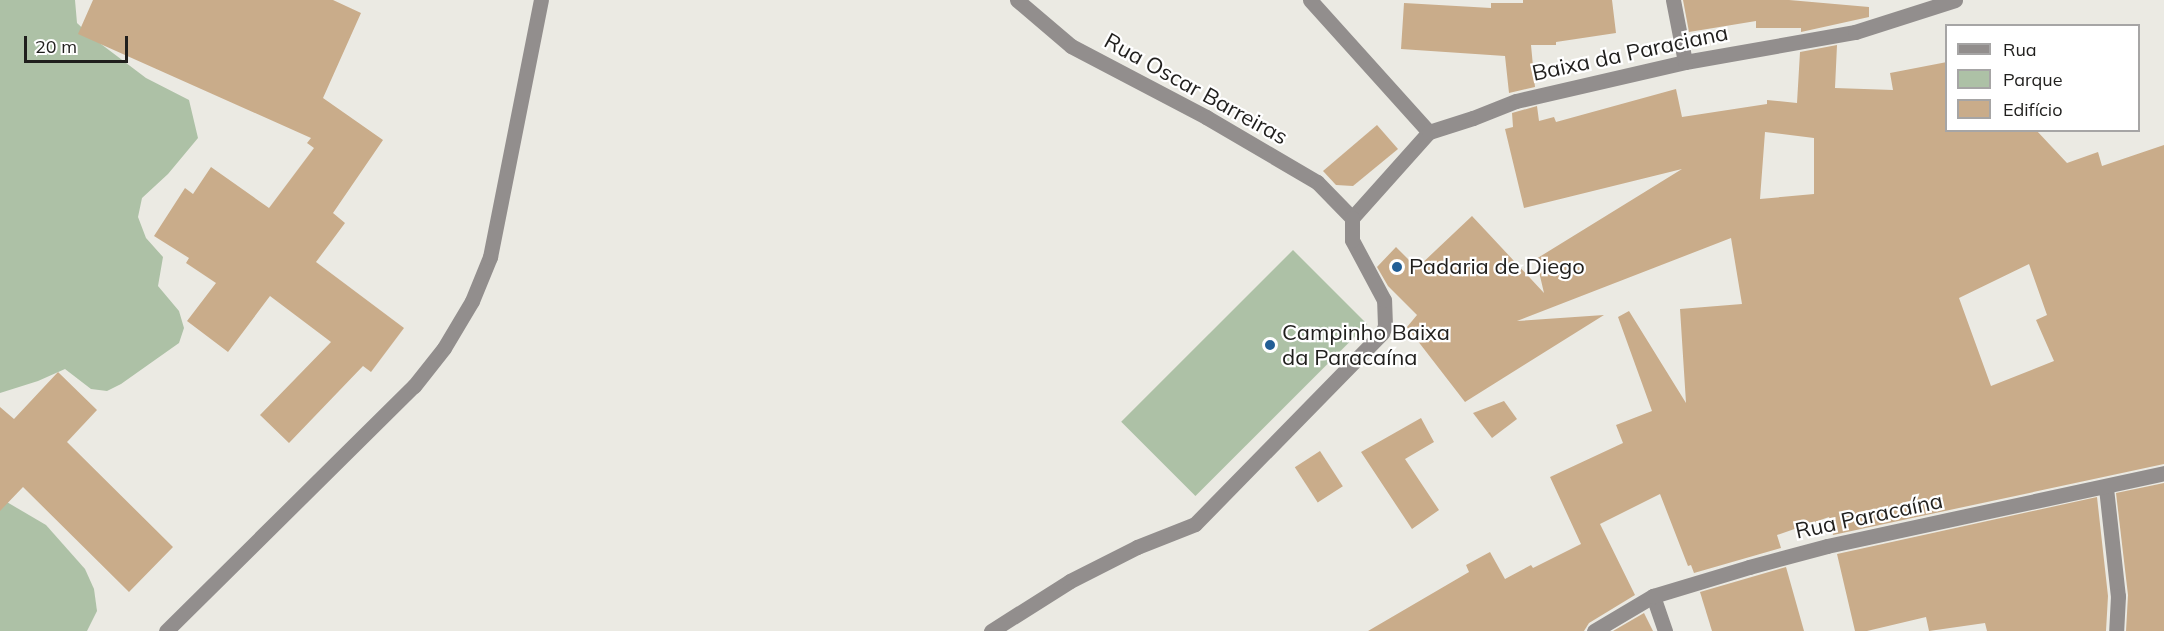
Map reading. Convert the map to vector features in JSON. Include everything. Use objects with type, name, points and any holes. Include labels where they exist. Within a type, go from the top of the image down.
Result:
[{"type":"street","points":[[166,631],[414,386],[444,348],[466,310],[490,257],[541,0]]},
{"type":"street","name":"Rua Oscar Barreiras","points":[[1017,0],[1071,46],[1206,117],[1317,182],[1352,218]]},
{"type":"street","points":[[1310,0],[1430,132]]},
{"type":"street","points":[[1673,0],[1685,62]]},
{"type":"street","name":"Baixa da Paraciana","points":[[1352,218],[1430,132],[1516,101],[1685,62],[1855,32],[1955,0]]},
{"type":"street","points":[[991,631],[1070,581],[1137,547],[1195,524],[1383,333],[1384,300],[1352,240],[1352,218]]},
{"type":"street","name":"Rua Paracaína","points":[[1594,631],[1653,596],[1827,546],[2106,488],[2164,473]]},
{"type":"street","points":[[2106,488],[2118,596],[2116,631]]},
{"type":"street","points":[[1653,596],[1665,631]]},
{"type":"green space","points":[[0,0],[75,0],[77,23],[93,38],[146,78],[189,100],[198,138],[168,174],[142,198],[138,217],[146,238],[163,257],[158,286],[179,311],[184,328],[179,343],[121,384],[107,391],[91,389],[65,369],[38,381],[0,393]]},
{"type":"green space","points":[[1293,250],[1367,324],[1195,496],[1121,422]]},
{"type":"green space","points":[[0,498],[46,525],[85,569],[94,589],[97,611],[87,631],[0,631]]},
{"type":"building","points":[[93,0],[333,0],[361,13],[323,98],[383,140],[333,213],[345,223],[316,262],[404,328],[371,372],[363,366],[289,443],[260,415],[331,342],[270,296],[228,352],[187,321],[216,283],[186,263],[189,258],[154,236],[185,188],[193,194],[211,167],[269,208],[314,148],[307,143],[311,138],[78,34]]},
{"type":"building","points":[[1523,0],[1612,0],[1616,33],[1556,42],[1556,45],[1531,45],[1535,87],[1509,93],[1505,56],[1401,49],[1404,3],[1491,8],[1491,3],[1523,3]]},
{"type":"building","points":[[1683,0],[1789,0],[1869,7],[1869,17],[1801,32],[1801,28],[1756,28],[1756,21],[1689,32]]},
{"type":"building","points":[[1837,45],[1835,88],[1893,90],[1890,73],[1945,62],[1945,132],[2038,132],[2067,163],[2098,152],[2102,166],[2164,145],[2164,464],[1833,535],[1829,517],[1777,535],[1781,548],[1694,573],[1691,565],[1688,566],[1660,494],[1600,524],[1635,595],[1589,623],[1584,631],[1368,631],[1469,572],[1466,565],[1490,552],[1505,579],[1531,565],[1533,568],[1581,544],[1550,477],[1623,443],[1616,425],[1652,411],[1618,317],[1629,311],[1686,403],[1680,309],[1742,304],[1731,238],[1517,321],[1604,315],[1465,402],[1407,327],[1417,315],[1388,286],[1377,267],[1396,247],[1417,268],[1472,216],[1544,293],[1536,259],[1682,169],[1524,208],[1505,129],[1513,127],[1512,113],[1537,106],[1539,121],[1554,117],[1556,122],[1676,89],[1682,117],[1767,104],[1767,100],[1797,103],[1800,52]],"holes":[[[1765,132],[1814,138],[1814,194],[1760,199]],[[2029,264],[2047,315],[2036,320],[2054,361],[1991,386],[1959,298]]]},
{"type":"building","points":[[1377,125],[1398,149],[1353,186],[1336,185],[1323,171]]},
{"type":"building","points":[[58,372],[97,410],[67,442],[173,547],[129,592],[23,487],[0,511],[0,407],[14,419]]},
{"type":"building","points":[[1504,401],[1517,419],[1492,438],[1473,413]]},
{"type":"building","points":[[1421,418],[1434,442],[1405,459],[1439,510],[1412,529],[1361,452]]},
{"type":"building","points":[[1320,451],[1343,486],[1318,503],[1295,467]]},
{"type":"building","points":[[2164,483],[2164,631],[2126,631],[2128,595],[2116,493]]},
{"type":"building","points":[[2097,497],[2108,596],[2106,631],[1987,631],[1985,623],[1929,631],[1926,617],[1867,631],[1855,631],[1837,554]]},
{"type":"building","points":[[1786,567],[1804,631],[1712,631],[1700,592]]},
{"type":"building","points":[[1644,613],[1653,631],[1613,631]]},
{"type":"place","name":"Padaria de Diego","points":[[1397,267]]},
{"type":"place","name":"Campinho Baixa da Paracaína","points":[[1270,345]]}]
